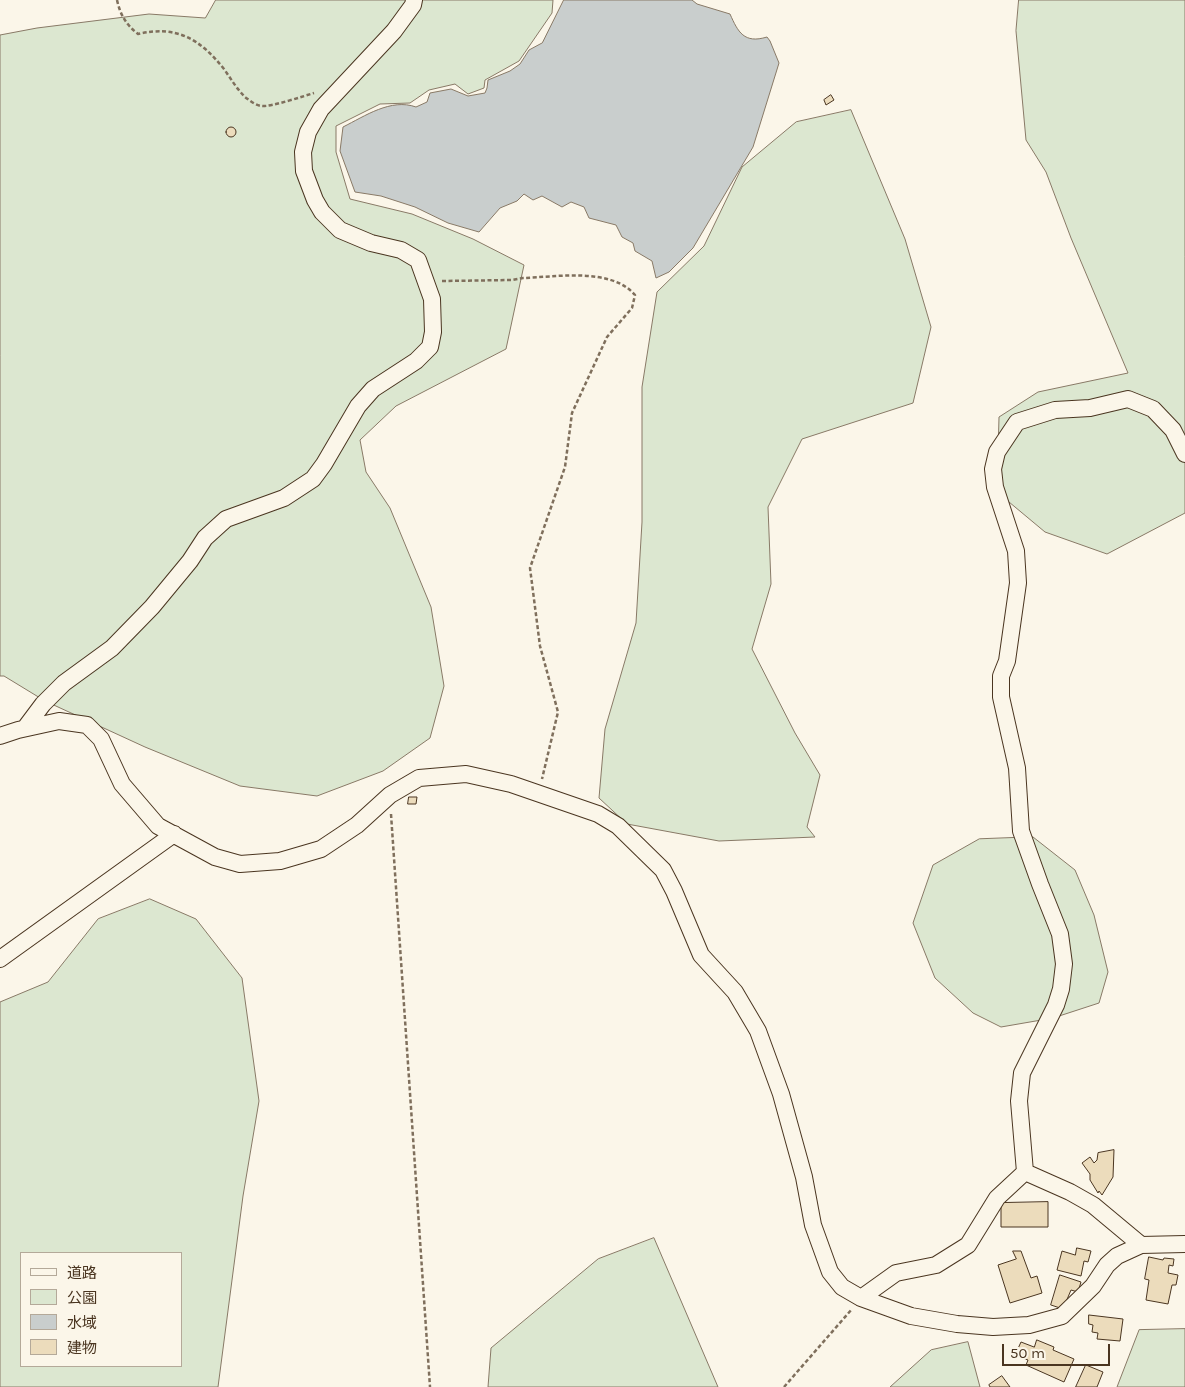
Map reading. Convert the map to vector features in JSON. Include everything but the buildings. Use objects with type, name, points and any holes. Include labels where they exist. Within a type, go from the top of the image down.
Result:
[{"type":"street","points":[[25,728],[43,704],[64,683],[112,648],[152,607],[190,562],[205,538],[226,519],[284,498],[313,479],[358,406],[373,389],[416,361],[430,347],[433,332],[432,299],[418,260],[401,250],[371,243],[340,230],[322,212],[315,200],[304,171],[303,152],[308,132],[321,109],[394,31],[413,5],[414,0]]},
{"type":"street","points":[[1025,1172],[1019,1101],[1022,1073],[1056,1005],[1061,989],[1064,964],[1060,934],[1021,830],[1017,768],[1001,697],[1001,676],[1007,661],[1018,583],[1016,551],[995,487],[993,470],[997,452],[1017,422],[1055,410],[1090,408],[1128,399],[1153,409],[1173,430],[1185,454]]},
{"type":"street","points":[[0,736],[25,728],[59,722],[87,725],[100,738],[122,784],[158,826],[215,857],[240,864],[280,861],[321,849],[357,825],[390,795],[419,778],[466,774],[511,784],[598,814],[618,826],[663,870],[701,955],[734,992],[758,1031],[781,1094],[804,1177],[813,1225],[830,1272],[842,1287],[861,1298],[911,1316],[957,1324],[993,1327],[1029,1325],[1062,1316],[1093,1286],[1107,1266],[1117,1256],[1141,1245],[1185,1244]]},
{"type":"street","points":[[0,959],[174,834]]},
{"type":"street","points":[[861,1298],[896,1273],[936,1265],[968,1246],[997,1198],[1025,1172]]},
{"type":"street","points":[[1025,1172],[1070,1192],[1093,1205],[1141,1245]]},
{"type":"path","points":[[117,0],[120,13],[138,34],[152,31],[176,32],[204,48],[250,101],[262,106],[298,98],[322,90]]},
{"type":"path","points":[[426,282],[590,276],[613,280],[629,288],[635,295],[632,308],[607,337],[572,413],[565,466],[530,568],[540,646],[558,712],[539,793]]},
{"type":"path","points":[[390,795],[430,1387]]},
{"type":"path","points":[[784,1387],[861,1298]]},
{"type":"green space","points":[[216,0],[553,0],[552,13],[519,61],[485,80],[484,88],[468,94],[455,84],[429,90],[410,103],[380,104],[336,126],[336,152],[350,199],[412,214],[473,239],[524,265],[506,349],[396,406],[360,440],[366,472],[390,508],[431,607],[444,686],[430,738],[383,771],[317,796],[240,786],[145,747],[45,701],[4,676],[0,676],[0,35],[37,28],[149,14],[205,18]]},
{"type":"green space","points":[[1019,0],[1185,0],[1185,513],[1107,554],[1045,532],[997,492],[999,417],[1038,392],[1128,373],[1071,238],[1046,172],[1026,140],[1016,31]]},
{"type":"green space","points":[[851,110],[905,239],[931,327],[913,403],[802,439],[768,507],[771,584],[752,649],[795,733],[820,775],[807,827],[815,837],[719,841],[627,824],[599,798],[605,729],[636,623],[642,522],[642,387],[657,292],[704,246],[742,167],[796,122]]},
{"type":"green space","points":[[1033,837],[1075,870],[1094,915],[1108,972],[1099,1003],[1053,1018],[1001,1027],[973,1013],[935,978],[913,923],[933,865],[979,839]]},
{"type":"green space","points":[[150,899],[196,919],[242,978],[259,1101],[243,1196],[218,1387],[0,1387],[0,1002],[48,982],[98,919]]},
{"type":"green space","points":[[654,1238],[718,1387],[488,1387],[491,1348],[598,1259]]},
{"type":"green space","points":[[1185,1329],[1185,1387],[1117,1387],[1139,1330]]},
{"type":"green space","points":[[968,1342],[980,1387],[890,1387],[931,1350]]},
{"type":"water","points":[[564,0],[692,0],[697,4],[730,14],[739,31],[747,38],[759,39],[767,37],[779,63],[753,147],[693,248],[669,272],[656,278],[652,261],[635,251],[633,243],[622,237],[616,225],[589,218],[584,207],[571,202],[562,207],[542,196],[533,200],[524,194],[517,201],[500,208],[479,232],[448,223],[415,207],[381,196],[355,192],[340,151],[343,127],[369,113],[388,106],[407,105],[416,107],[427,102],[430,93],[451,89],[468,96],[485,93],[488,80],[510,71],[520,64],[529,50],[542,43]]}]
